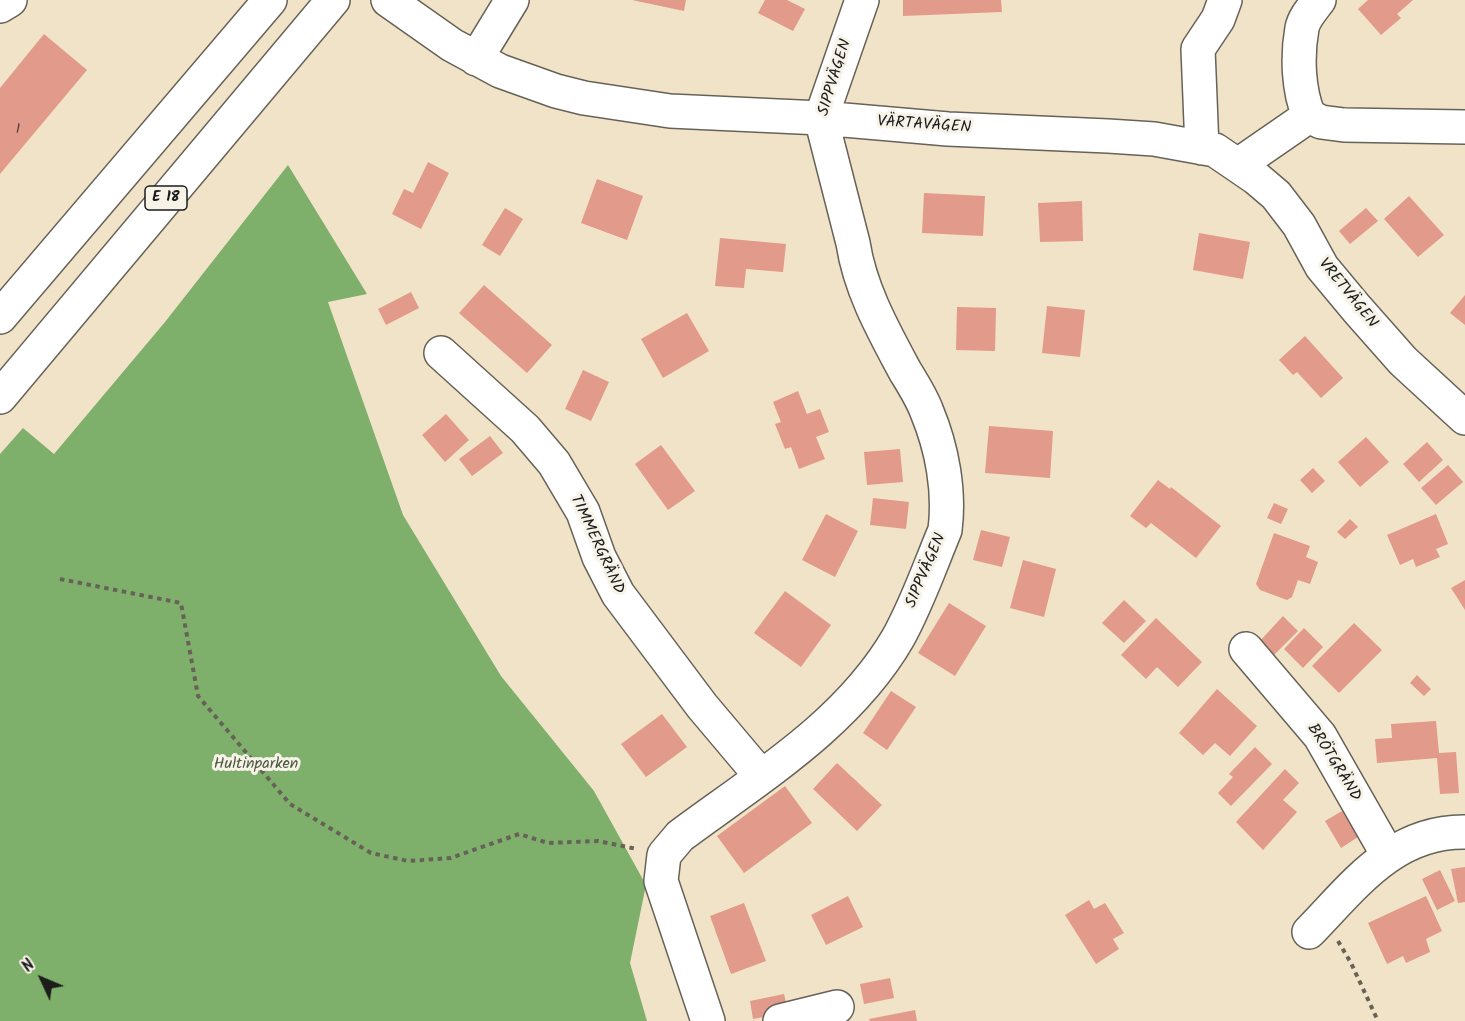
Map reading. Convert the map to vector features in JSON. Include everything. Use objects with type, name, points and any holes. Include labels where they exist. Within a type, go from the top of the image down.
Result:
[{"type":"main road","points":[[0,6],[9,0]]},
{"type":"main road","points":[[0,317],[270,0]]},
{"type":"main road","name":"E 18","points":[[0,397],[333,0]]},
{"type":"main road","points":[[476,59],[512,0]]},
{"type":"main road","name":"SIPPVÄGEN","points":[[664,855],[680,836],[823,727],[867,681],[898,638],[945,530],[948,512],[942,459],[931,422],[868,298],[856,262],[820,118],[862,0]]},
{"type":"main road","points":[[1202,148],[1198,49],[1218,19],[1225,0]]},
{"type":"main road","points":[[1319,0],[1302,27],[1300,76],[1302,100],[1309,116],[1322,122],[1344,125],[1465,127]]},
{"type":"main road","name":"VÄRTAVÄGEN","points":[[390,1],[476,59],[500,71],[556,91],[594,99],[670,111],[820,118],[948,129],[1154,139],[1215,150],[1238,165]]},
{"type":"main road","points":[[1238,165],[1309,116]]},
{"type":"main road","name":"VRETVÄGEN","points":[[1238,165],[1276,195],[1299,225],[1322,267],[1403,361],[1465,418]]},
{"type":"main road","name":"TIMMERGRÄND","points":[[441,353],[525,429],[555,463],[583,512],[599,557],[618,594],[702,706],[761,776]]},
{"type":"main road","name":"BRÖTGRÄND","points":[[1246,649],[1320,736],[1388,855]]},
{"type":"main road","points":[[1316,925],[1374,865],[1388,855],[1435,835],[1465,832]]},
{"type":"main road","points":[[664,855],[661,881],[708,1021]]},
{"type":"main road","points":[[780,1021],[837,1007]]},
{"type":"path","points":[[60,579],[181,603],[198,696],[290,804],[371,853],[408,861],[452,858],[519,834],[548,843],[598,841],[664,855]]},
{"type":"path","points":[[1316,925],[1351,963],[1378,1021]]},
{"type":"green space","name":"Hultinparken","points":[[288,165],[367,294],[328,302],[403,515],[501,676],[594,791],[646,885],[630,963],[647,1021],[0,1021],[0,454],[23,428],[54,454],[165,322]]},
{"type":"building","points":[[632,0],[686,0],[684,11]]},
{"type":"building","points":[[765,0],[787,0],[805,9],[793,31],[758,13]]},
{"type":"building","points":[[903,0],[1001,0],[1002,12],[903,16]]},
{"type":"building","points":[[1368,0],[1413,0],[1397,14],[1401,18],[1381,35],[1358,9]]},
{"type":"building","points":[[44,34],[87,70],[0,174],[0,88]]},
{"type":"building","points":[[428,162],[449,173],[421,229],[392,214],[404,189],[413,193]]},
{"type":"building","points":[[597,179],[643,196],[627,240],[581,223]]},
{"type":"building","points":[[924,193],[985,196],[983,236],[922,233]]},
{"type":"building","points":[[1409,196],[1444,235],[1418,257],[1384,219]]},
{"type":"building","points":[[1082,201],[1083,241],[1040,242],[1038,203]]},
{"type":"building","points":[[505,208],[523,219],[500,256],[482,245]]},
{"type":"building","points":[[1366,208],[1378,221],[1350,244],[1339,231]]},
{"type":"building","points":[[1199,233],[1250,242],[1243,279],[1193,270]]},
{"type":"building","points":[[720,238],[786,244],[783,272],[746,269],[744,288],[715,286]]},
{"type":"building","points":[[484,285],[552,345],[527,373],[459,313]]},
{"type":"building","points":[[411,292],[419,308],[386,325],[378,309]]},
{"type":"building","points":[[1465,295],[1465,325],[1450,313]]},
{"type":"building","points":[[1047,306],[1085,310],[1080,357],[1042,353]]},
{"type":"building","points":[[957,307],[996,308],[995,351],[956,350]]},
{"type":"building","points":[[687,313],[709,351],[663,378],[641,339]]},
{"type":"building","points":[[1305,336],[1343,378],[1321,398],[1297,372],[1293,375],[1279,360]]},
{"type":"building","points":[[583,370],[609,382],[591,421],[565,409]]},
{"type":"building","points":[[798,391],[807,414],[820,409],[829,432],[816,437],[825,459],[799,469],[791,447],[785,449],[775,424],[781,422],[773,402]]},
{"type":"building","points":[[446,414],[469,440],[445,462],[422,435]]},
{"type":"building","points":[[989,426],[1053,431],[1050,478],[985,473]]},
{"type":"building","points":[[490,436],[503,453],[472,476],[459,459]]},
{"type":"building","points":[[1366,437],[1389,462],[1360,487],[1338,462]]},
{"type":"building","points":[[1427,442],[1443,460],[1419,482],[1403,464]]},
{"type":"building","points":[[661,445],[695,491],[668,510],[635,464]]},
{"type":"building","points":[[900,449],[903,482],[867,485],[864,452]]},
{"type":"building","points":[[1448,465],[1463,482],[1436,505],[1421,488]]},
{"type":"building","points":[[1313,468],[1325,481],[1312,493],[1300,480]]},
{"type":"building","points":[[1158,480],[1170,489],[1171,487],[1221,526],[1196,558],[1151,523],[1146,528],[1130,516]]},
{"type":"building","points":[[873,498],[909,502],[906,529],[870,525]]},
{"type":"building","points":[[1274,503],[1288,509],[1281,524],[1267,518]]},
{"type":"building","points":[[826,514],[858,531],[835,577],[802,560]]},
{"type":"building","points":[[1436,514],[1448,544],[1436,549],[1440,557],[1416,567],[1413,559],[1400,565],[1387,535]]},
{"type":"building","points":[[1350,519],[1358,527],[1345,539],[1337,532]]},
{"type":"building","points":[[981,530],[1010,537],[1002,567],[973,560]]},
{"type":"building","points":[[1274,533],[1310,546],[1306,557],[1318,562],[1310,584],[1298,580],[1292,597],[1287,600],[1260,590],[1256,584]]},
{"type":"building","points":[[1023,560],[1056,569],[1044,617],[1010,608]]},
{"type":"building","points":[[1465,580],[1465,610],[1451,588]]},
{"type":"building","points":[[785,591],[831,625],[801,667],[754,633]]},
{"type":"building","points":[[1124,600],[1146,621],[1124,643],[1102,623]]},
{"type":"building","points":[[949,603],[986,626],[955,676],[918,653]]},
{"type":"building","points":[[1283,616],[1298,631],[1273,656],[1259,642]]},
{"type":"building","points":[[1156,618],[1202,662],[1178,687],[1157,667],[1146,679],[1121,655]]},
{"type":"building","points":[[1354,623],[1382,650],[1339,693],[1312,666]]},
{"type":"building","points":[[1304,628],[1323,647],[1303,668],[1284,649]]},
{"type":"building","points":[[1417,675],[1431,689],[1424,696],[1410,683]]},
{"type":"building","points":[[1217,689],[1257,726],[1230,756],[1215,743],[1203,755],[1179,733]]},
{"type":"building","points":[[891,691],[916,707],[887,750],[863,733]]},
{"type":"building","points":[[662,714],[687,747],[646,777],[621,744]]},
{"type":"building","points":[[1436,721],[1439,753],[1456,752],[1459,793],[1440,794],[1437,758],[1377,763],[1375,739],[1392,738],[1391,724]]},
{"type":"building","points":[[1255,747],[1272,764],[1231,806],[1218,793],[1233,777],[1229,774]]},
{"type":"building","points":[[837,763],[882,805],[857,831],[813,789]]},
{"type":"building","points":[[1285,769],[1299,783],[1283,800],[1297,812],[1263,850],[1236,822]]},
{"type":"building","points":[[785,786],[812,823],[744,873],[717,836]]},
{"type":"building","points":[[1342,811],[1358,837],[1341,848],[1325,821]]},
{"type":"building","points":[[1465,867],[1465,902],[1458,903],[1451,869]]},
{"type":"building","points":[[1440,870],[1455,901],[1437,910],[1422,879]]},
{"type":"building","points":[[848,896],[863,927],[826,945],[811,915]]},
{"type":"building","points":[[1426,896],[1442,931],[1426,939],[1430,952],[1406,963],[1403,956],[1387,964],[1368,923]]},
{"type":"building","points":[[1089,900],[1094,909],[1105,903],[1124,933],[1113,939],[1119,949],[1096,964],[1065,915]]},
{"type":"building","points":[[744,903],[766,961],[731,974],[710,916]]},
{"type":"building","points":[[890,978],[894,998],[864,1004],[860,984]]},
{"type":"building","points":[[784,994],[788,1012],[753,1019],[750,1001]]},
{"type":"building","points":[[915,1010],[917,1021],[870,1021],[869,1019]]}]
